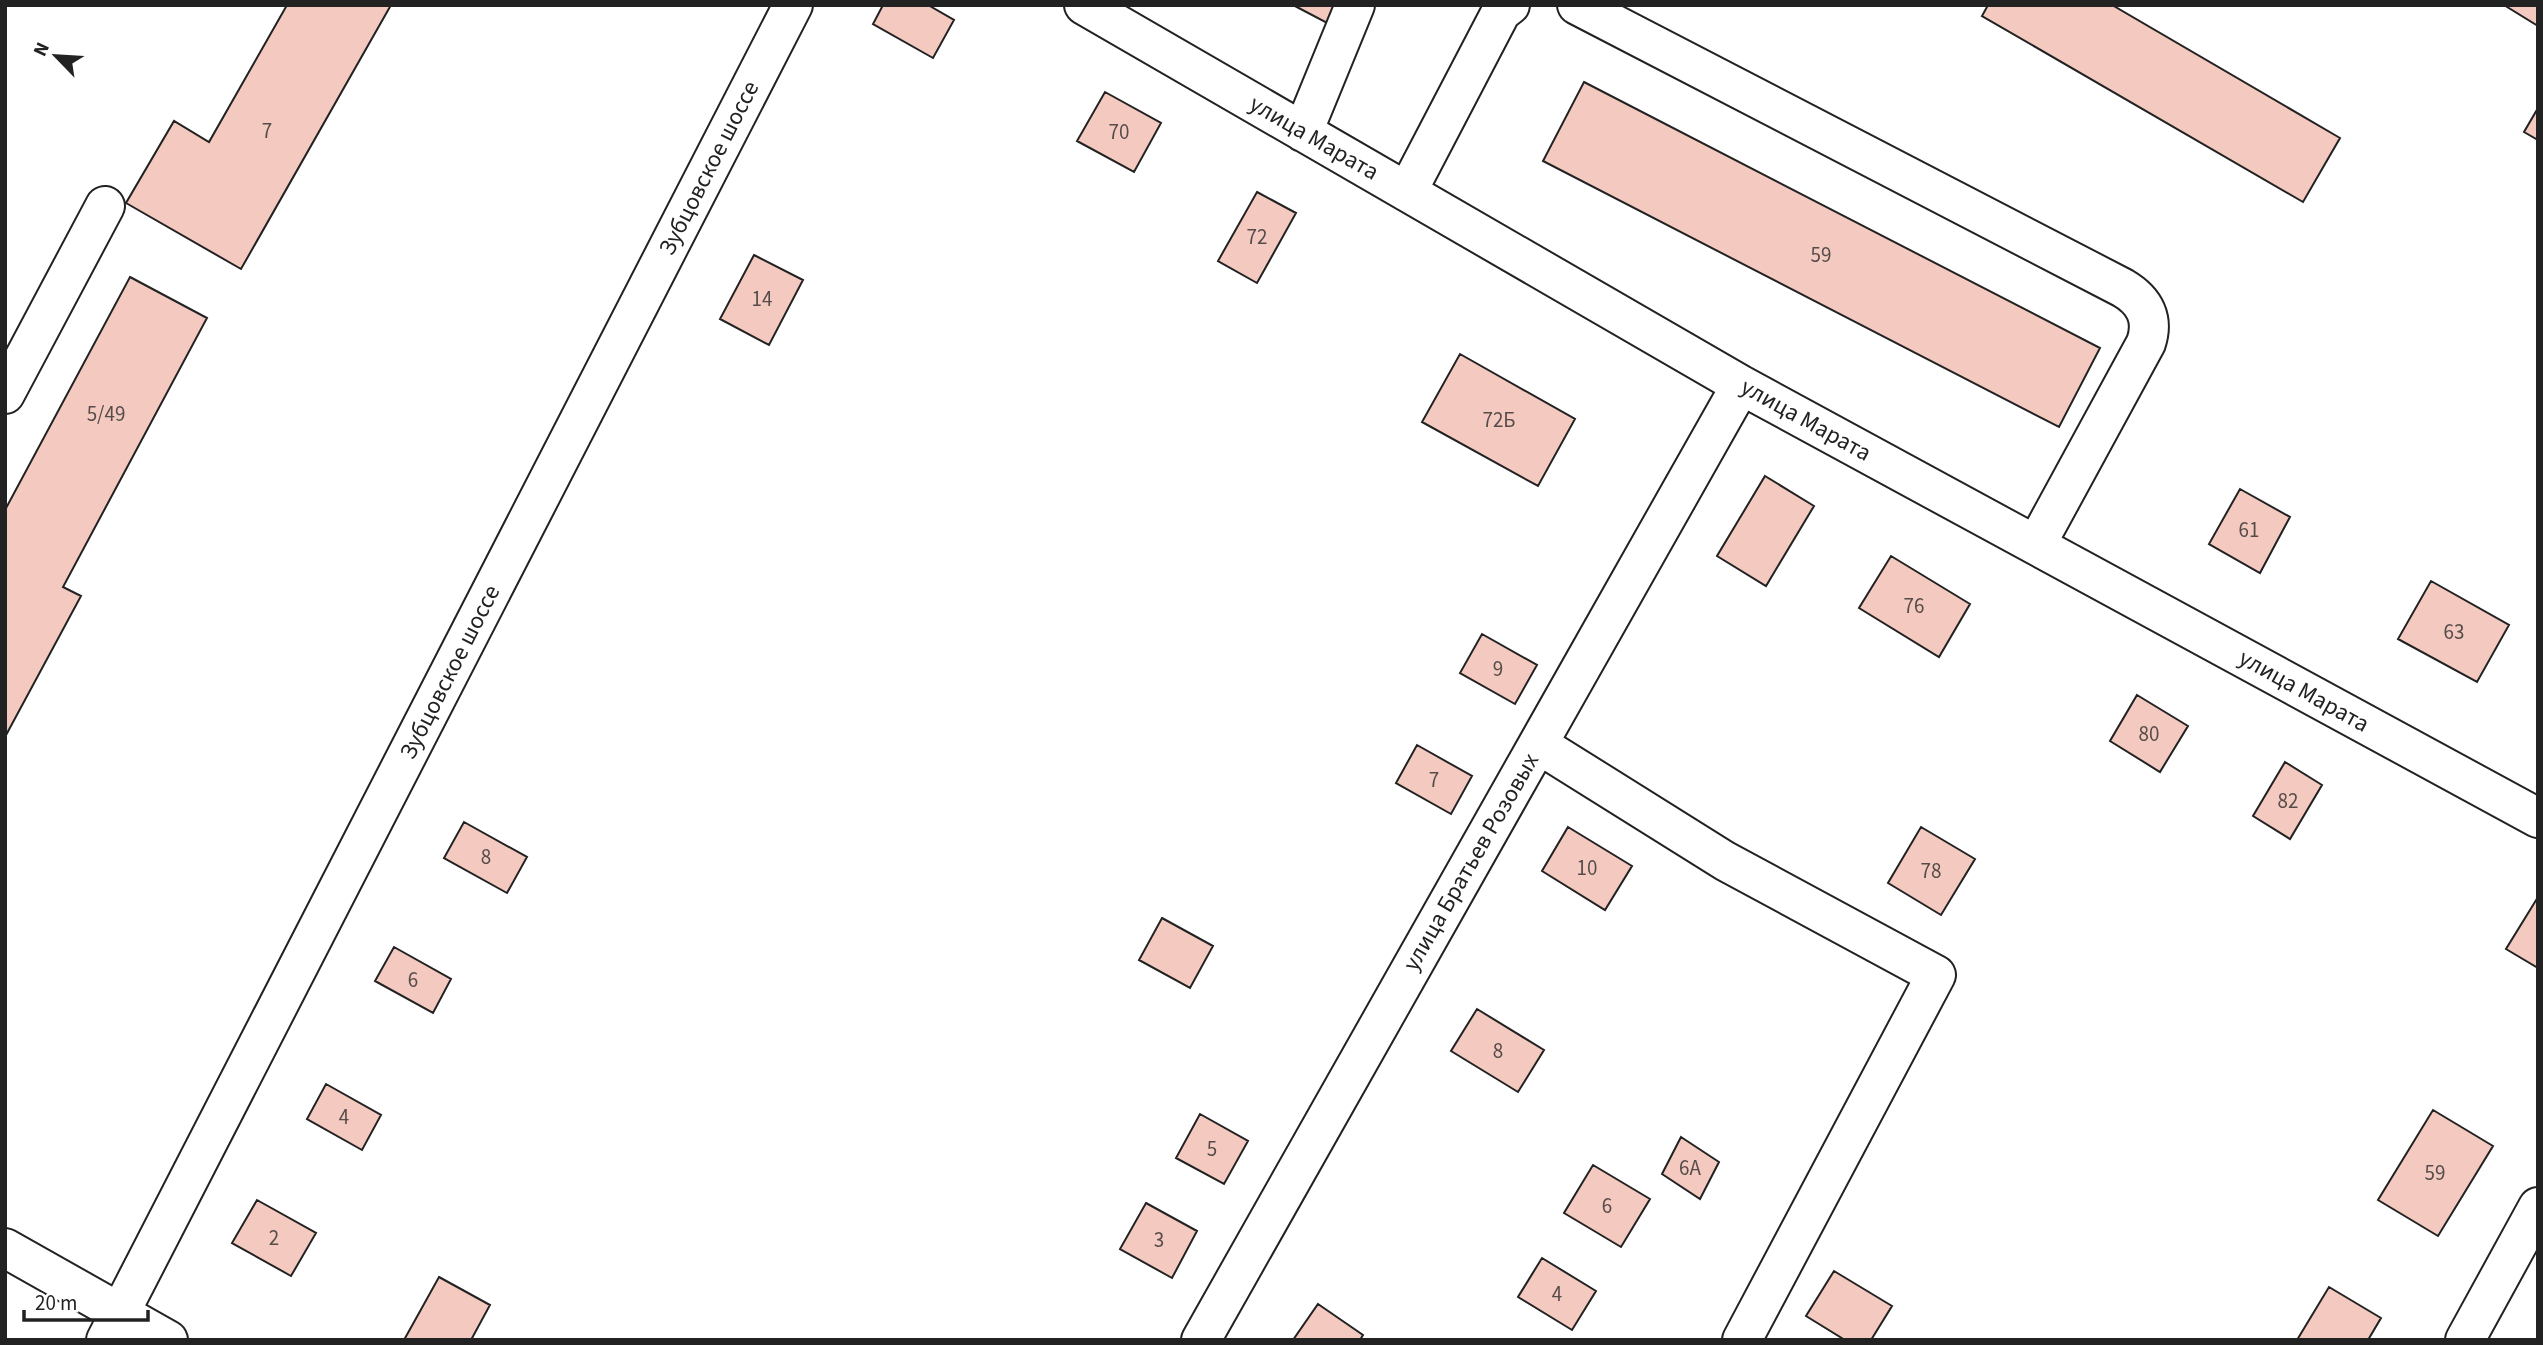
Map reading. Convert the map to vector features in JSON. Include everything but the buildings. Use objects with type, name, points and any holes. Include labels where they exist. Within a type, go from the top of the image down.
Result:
[{"type":"street","name":"Зубцовское шоссе","points":[[113,1327],[793,5]]},
{"type":"street","name":"улица Марата","points":[[1084,5],[1741,385],[2538,818]]},
{"type":"street","points":[[1303,132],[1355,5]]},
{"type":"street","points":[[1407,192],[1501,12],[1510,5]]},
{"type":"street","points":[[1577,5],[2123,288],[2145,307],[2150,325],[2146,343],[2036,545]]},
{"type":"street","points":[[5,394],[105,206]]},
{"type":"street","name":"улица Братьев Розовых","points":[[1200,1340],[1741,385]]},
{"type":"street","points":[[1538,744],[1725,861],[1936,975],[1742,1340]]},
{"type":"street","points":[[2465,1340],[2538,1207]]},
{"type":"street","points":[[5,1248],[113,1327],[168,1340]]}]
